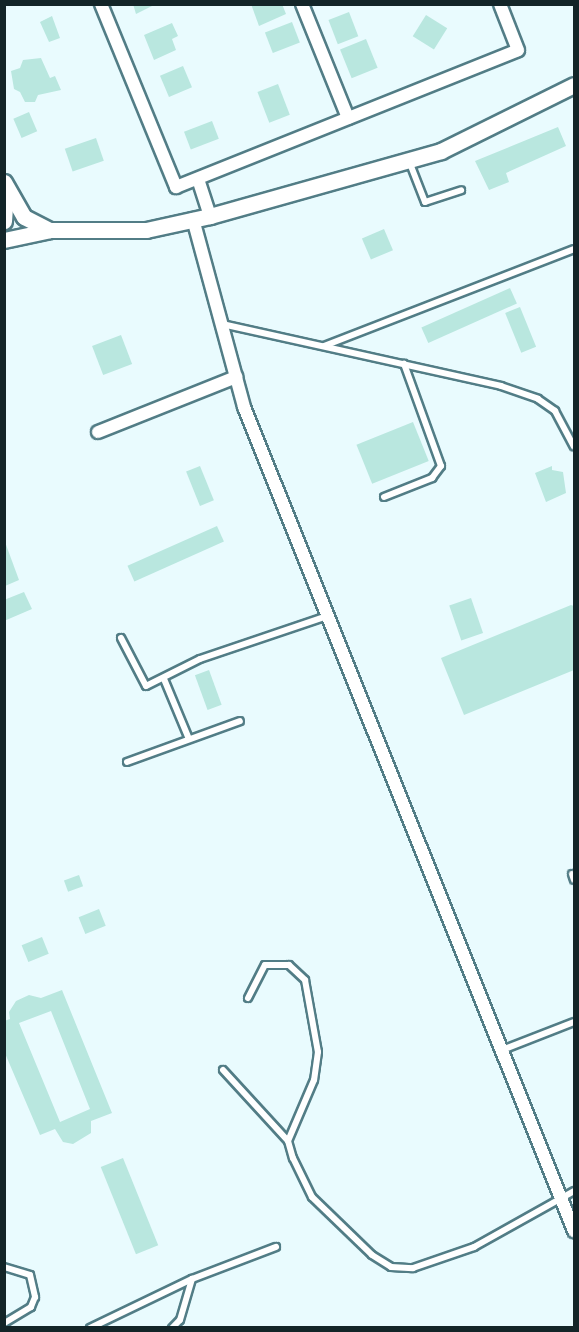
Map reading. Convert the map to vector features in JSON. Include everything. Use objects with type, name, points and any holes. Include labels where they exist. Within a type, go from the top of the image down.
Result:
[{"type":"street","points":[[101,4],[176,187],[518,50],[500,4]]},
{"type":"street","points":[[302,4],[348,118]]},
{"type":"street","points":[[4,240],[51,230],[146,230],[210,216],[409,161],[472,138],[574,85]]},
{"type":"street","points":[[198,179],[210,216]]},
{"type":"street","points":[[4,221],[5,183]]},
{"type":"street","points":[[5,183],[24,217],[51,230]]},
{"type":"street","points":[[193,219],[244,407],[574,1231]]},
{"type":"street","points":[[98,432],[236,377]]},
{"type":"lane","points":[[409,161],[425,202],[462,190]]},
{"type":"lane","points":[[323,346],[574,249]]},
{"type":"lane","points":[[221,323],[501,386],[538,399],[555,411],[572,435],[574,446]]},
{"type":"lane","points":[[384,497],[432,478],[441,466],[404,364]]},
{"type":"lane","points":[[121,638],[146,686],[200,660],[328,616]]},
{"type":"lane","points":[[164,679],[189,739]]},
{"type":"lane","points":[[127,762],[240,721]]},
{"type":"lane","points":[[248,998],[265,965],[289,965],[305,980],[318,1052],[314,1080],[288,1141]]},
{"type":"lane","points":[[502,1050],[574,1023]]},
{"type":"lane","points":[[223,1070],[288,1141],[299,1177],[312,1197],[372,1255],[391,1267],[413,1268],[474,1247],[574,1191]]},
{"type":"lane","points":[[90,1328],[192,1279],[276,1247]]},
{"type":"lane","points":[[4,1267],[30,1275],[35,1297],[31,1307],[4,1323]]},
{"type":"lane","points":[[172,1328],[180,1320],[192,1279]]},
{"type":"building","points":[[133,4],[156,4],[136,14]]},
{"type":"building","points":[[251,4],[282,4],[286,14],[259,26]]},
{"type":"building","points":[[349,12],[358,36],[338,44],[328,20]]},
{"type":"building","points":[[426,15],[447,28],[434,49],[413,36]]},
{"type":"building","points":[[52,16],[60,38],[49,42],[40,22]]},
{"type":"building","points":[[292,22],[300,43],[273,53],[265,32]]},
{"type":"building","points":[[172,23],[178,36],[172,39],[176,50],[154,60],[144,35]]},
{"type":"building","points":[[366,39],[378,68],[352,78],[340,49]]},
{"type":"building","points":[[41,58],[50,78],[55,76],[61,90],[38,95],[35,102],[25,102],[20,92],[14,89],[11,71],[20,68],[23,60]]},
{"type":"building","points":[[183,66],[192,87],[169,97],[160,76]]},
{"type":"building","points":[[278,84],[290,115],[269,123],[257,92]]},
{"type":"building","points":[[29,112],[37,131],[22,138],[13,119]]},
{"type":"building","points":[[212,121],[219,139],[191,149],[184,132]]},
{"type":"building","points":[[558,127],[566,146],[506,173],[509,182],[489,190],[475,161]]},
{"type":"building","points":[[96,138],[104,161],[73,171],[65,149]]},
{"type":"building","points":[[384,229],[393,250],[371,260],[362,238]]},
{"type":"building","points":[[510,288],[517,304],[428,343],[421,327]]},
{"type":"building","points":[[520,307],[536,347],[521,353],[505,313]]},
{"type":"building","points":[[121,335],[132,364],[103,375],[92,346]]},
{"type":"building","points":[[413,422],[429,461],[372,484],[356,445]]},
{"type":"building","points":[[200,466],[214,500],[200,506],[186,472]]},
{"type":"building","points":[[552,466],[552,470],[563,472],[566,493],[546,502],[535,473]]},
{"type":"building","points":[[217,526],[224,542],[134,581],[127,566]]},
{"type":"building","points":[[5,542],[19,580],[5,586]]},
{"type":"building","points":[[24,592],[32,609],[4,621],[4,600]]},
{"type":"building","points":[[471,598],[483,633],[461,640],[449,605]]},
{"type":"building","points":[[571,605],[574,606],[574,670],[464,715],[441,658]]},
{"type":"building","points":[[209,670],[222,705],[208,710],[195,675]]},
{"type":"building","points":[[79,875],[83,886],[68,892],[64,880]]},
{"type":"building","points":[[99,909],[106,926],[85,934],[79,917]]},
{"type":"building","points":[[42,937],[49,954],[28,962],[22,945]]},
{"type":"building","points":[[62,990],[112,1113],[91,1121],[91,1133],[73,1144],[63,1142],[55,1129],[40,1135],[4,1051],[4,1021],[10,1019],[9,1012],[16,1001],[29,995],[41,998]],"holes":[[[51,1011],[90,1109],[60,1122],[19,1023]]]},
{"type":"building","points":[[123,1158],[158,1245],[136,1254],[101,1167]]}]
